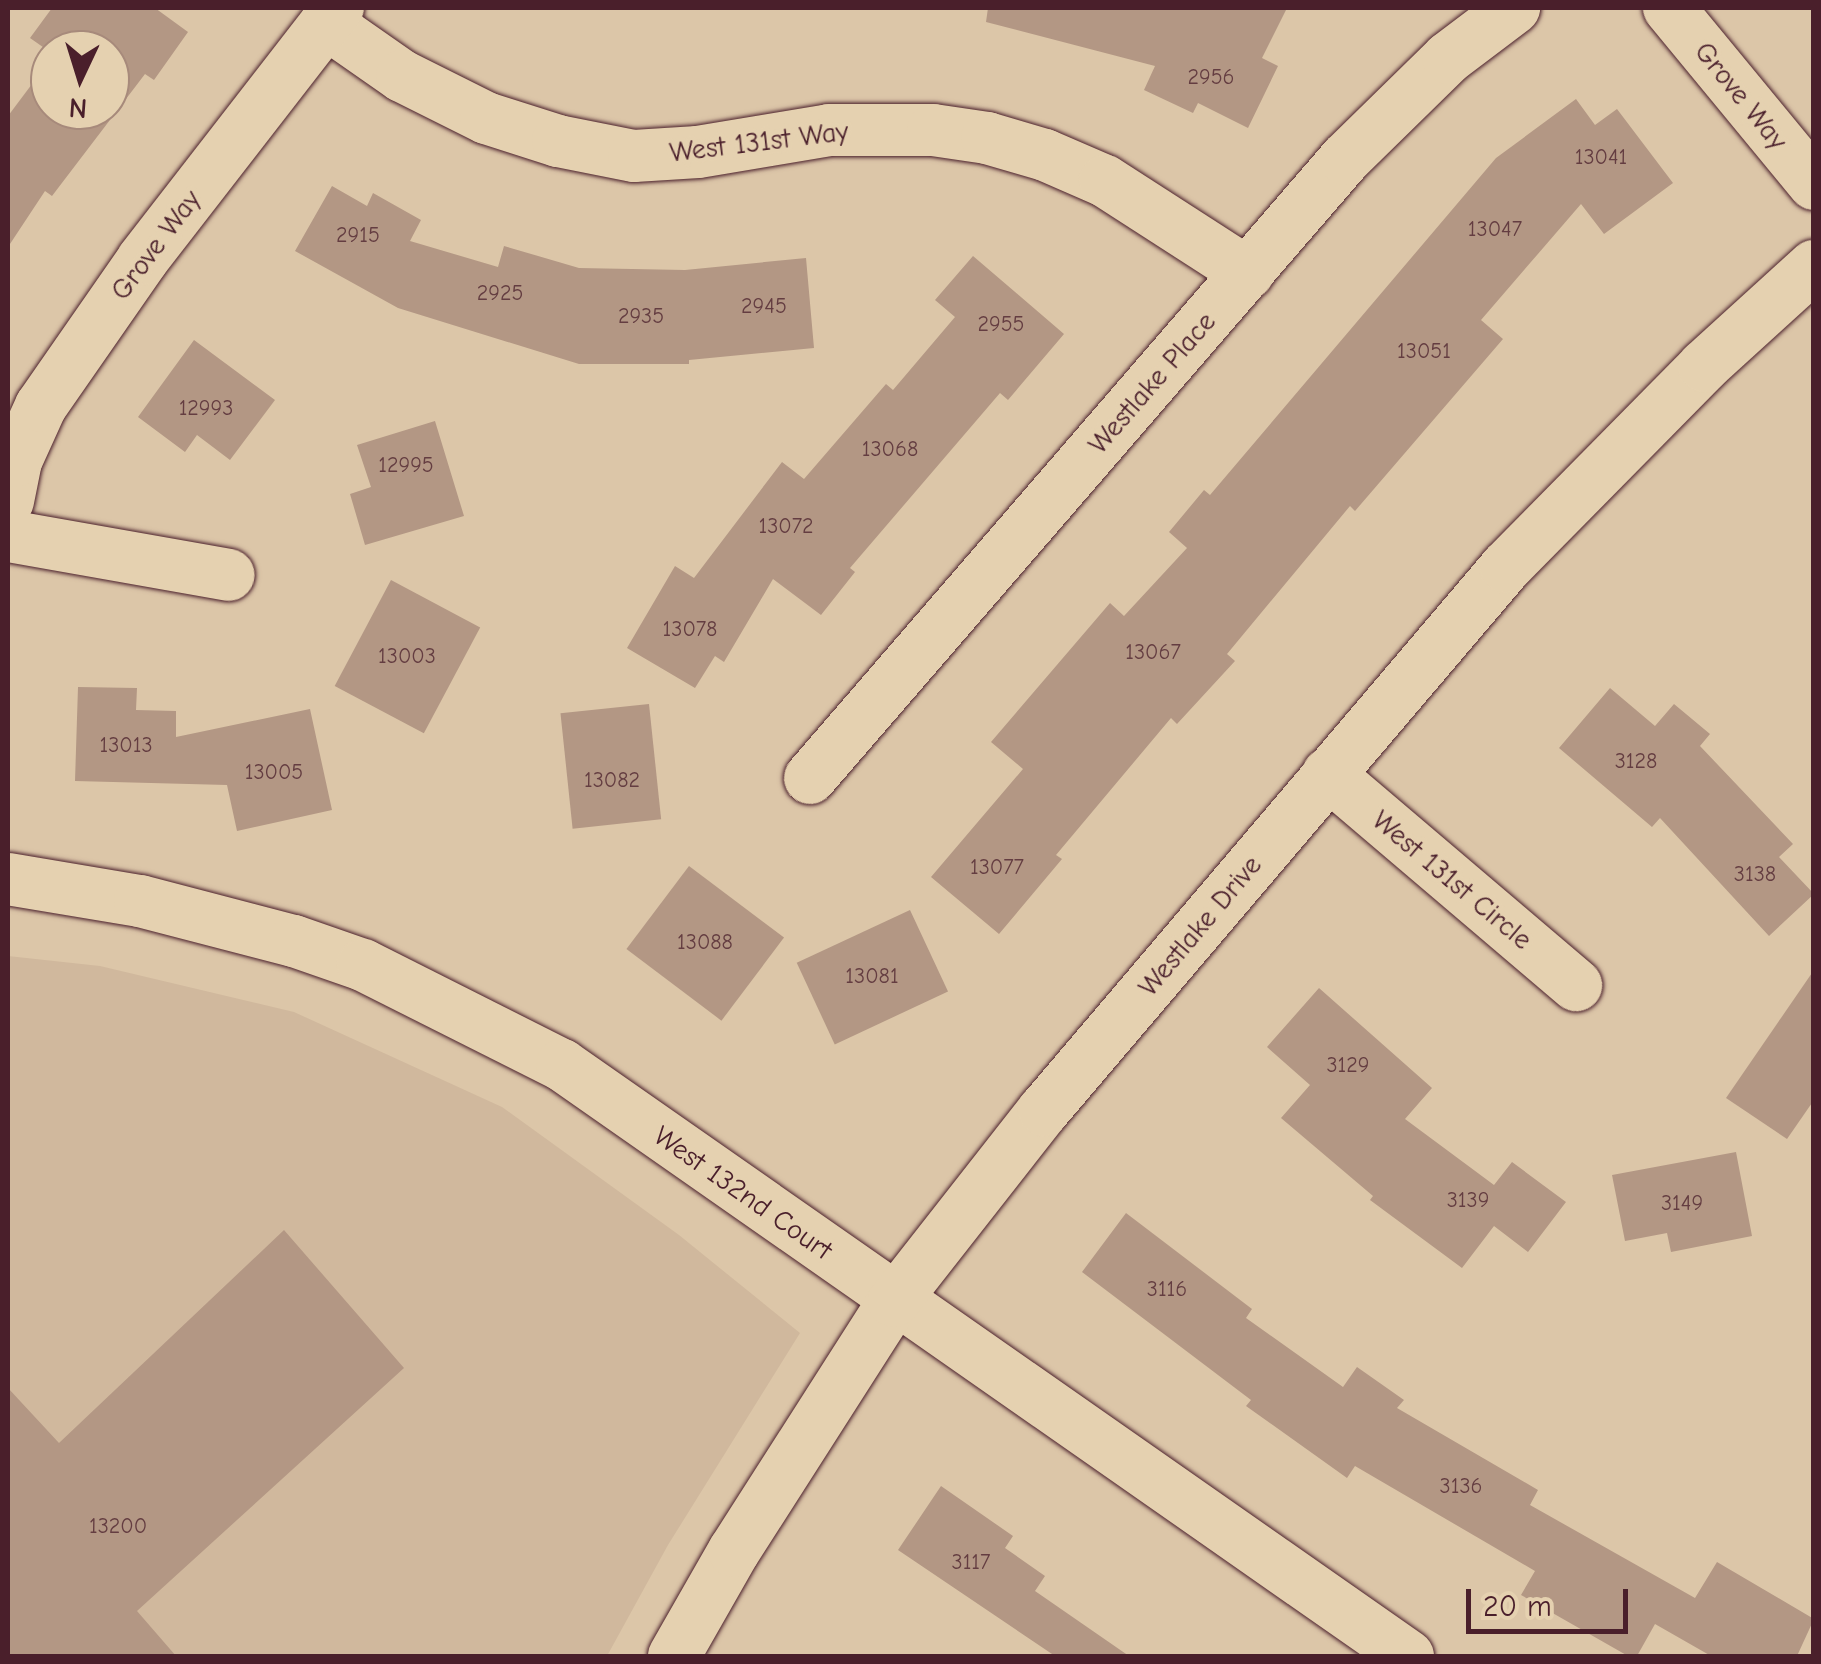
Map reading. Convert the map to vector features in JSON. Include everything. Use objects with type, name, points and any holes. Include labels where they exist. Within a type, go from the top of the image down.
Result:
[{"type":"street","name":"Westlake Place","points":[[810,778],[1344,158],[1448,58],[1514,8]]},
{"type":"street","name":"Grove Way","points":[[1668,8],[1814,184]]},
{"type":"street","name":"West 131st Way","points":[[332,15],[402,76],[486,118],[558,142],[634,156],[698,152],[829,130],[933,130],[986,138],[1045,155],[1105,181],[1248,273]]},
{"type":"street","name":"Grove Way","points":[[8,501],[16,460],[41,406],[143,260],[332,15]]},
{"type":"street","name":"Westlake Drive","points":[[674,1656],[734,1551],[894,1301],[1044,1110],[1328,774],[1574,494],[1704,366],[1814,266]]},
{"type":"street","points":[[8,536],[229,575]]},
{"type":"street","name":"West 131st Circle","points":[[1328,774],[1576,985]]},
{"type":"street","name":"West 132nd Court","points":[[8,879],[140,901],[294,941],[363,965],[562,1065],[894,1301],[1408,1656]]},
{"type":"shaded area","points":[[8,956],[100,966],[294,1012],[502,1107],[679,1235],[800,1333],[668,1545],[607,1656],[8,1656]]},
{"type":"building","points":[[52,8],[155,8],[188,32],[154,80],[145,74],[130,94],[130,30],[36,30]]},
{"type":"building","points":[[988,8],[1287,8],[1262,58],[1278,66],[1248,128],[1198,103],[1193,113],[1144,90],[1155,66],[986,22]]},
{"type":"building","points":[[30,87],[30,130],[102,130],[52,196],[45,191],[8,247],[8,116]]},
{"type":"building","points":[[1576,99],[1595,125],[1617,109],[1673,183],[1604,234],[1581,204],[1481,320],[1503,339],[1355,511],[1350,506],[1227,654],[1235,661],[1177,724],[1171,718],[1056,855],[1062,859],[999,934],[931,877],[1023,769],[991,742],[1110,603],[1124,616],[1187,548],[1169,532],[1204,490],[1210,495],[1496,158]]},
{"type":"building","points":[[332,186],[367,206],[373,193],[421,220],[410,241],[498,267],[504,246],[579,268],[685,270],[806,258],[814,348],[689,360],[689,364],[579,364],[398,308],[295,251]]},
{"type":"building","points":[[973,256],[1064,334],[1008,400],[1000,393],[850,568],[855,572],[821,615],[773,579],[724,662],[715,656],[695,688],[627,648],[675,566],[694,578],[782,462],[804,479],[886,384],[893,390],[955,317],[935,300]]},
{"type":"building","points":[[194,340],[275,400],[230,460],[197,435],[185,452],[138,417]]},
{"type":"building","points":[[435,421],[464,516],[365,545],[350,494],[371,487],[357,445]]},
{"type":"building","points":[[391,580],[480,627],[424,733],[335,686]]},
{"type":"building","points":[[78,687],[137,688],[136,710],[176,711],[176,737],[310,709],[332,810],[237,831],[227,785],[75,781]]},
{"type":"building","points":[[1610,688],[1655,726],[1674,704],[1710,734],[1700,746],[1793,844],[1779,857],[1814,894],[1769,936],[1660,818],[1652,827],[1559,748]]},
{"type":"building","points":[[649,704],[661,819],[573,829],[560,713]]},
{"type":"building","points":[[689,866],[784,938],[721,1021],[626,949]]},
{"type":"building","points":[[910,910],[948,992],[835,1044],[797,963]]},
{"type":"building","points":[[1814,970],[1814,1100],[1787,1139],[1726,1098]]},
{"type":"building","points":[[1319,988],[1432,1088],[1405,1119],[1494,1185],[1512,1162],[1566,1202],[1528,1252],[1494,1226],[1462,1268],[1370,1200],[1373,1196],[1281,1118],[1310,1085],[1267,1047]]},
{"type":"building","points":[[1736,1152],[1752,1236],[1671,1252],[1667,1233],[1625,1241],[1612,1175]]},
{"type":"building","points":[[1126,1213],[1252,1309],[1246,1318],[1343,1387],[1357,1367],[1404,1400],[1397,1408],[1538,1490],[1530,1505],[1695,1598],[1717,1562],[1814,1619],[1797,1656],[1711,1656],[1655,1624],[1637,1656],[1628,1656],[1521,1595],[1535,1571],[1355,1466],[1347,1478],[1246,1406],[1251,1400],[1082,1272]]},
{"type":"building","points":[[284,1230],[404,1368],[137,1611],[176,1656],[8,1656],[8,1388],[59,1443]]},
{"type":"building","points":[[941,1486],[1013,1536],[1005,1548],[1045,1576],[1035,1591],[1129,1656],[1055,1656],[898,1550]]}]
